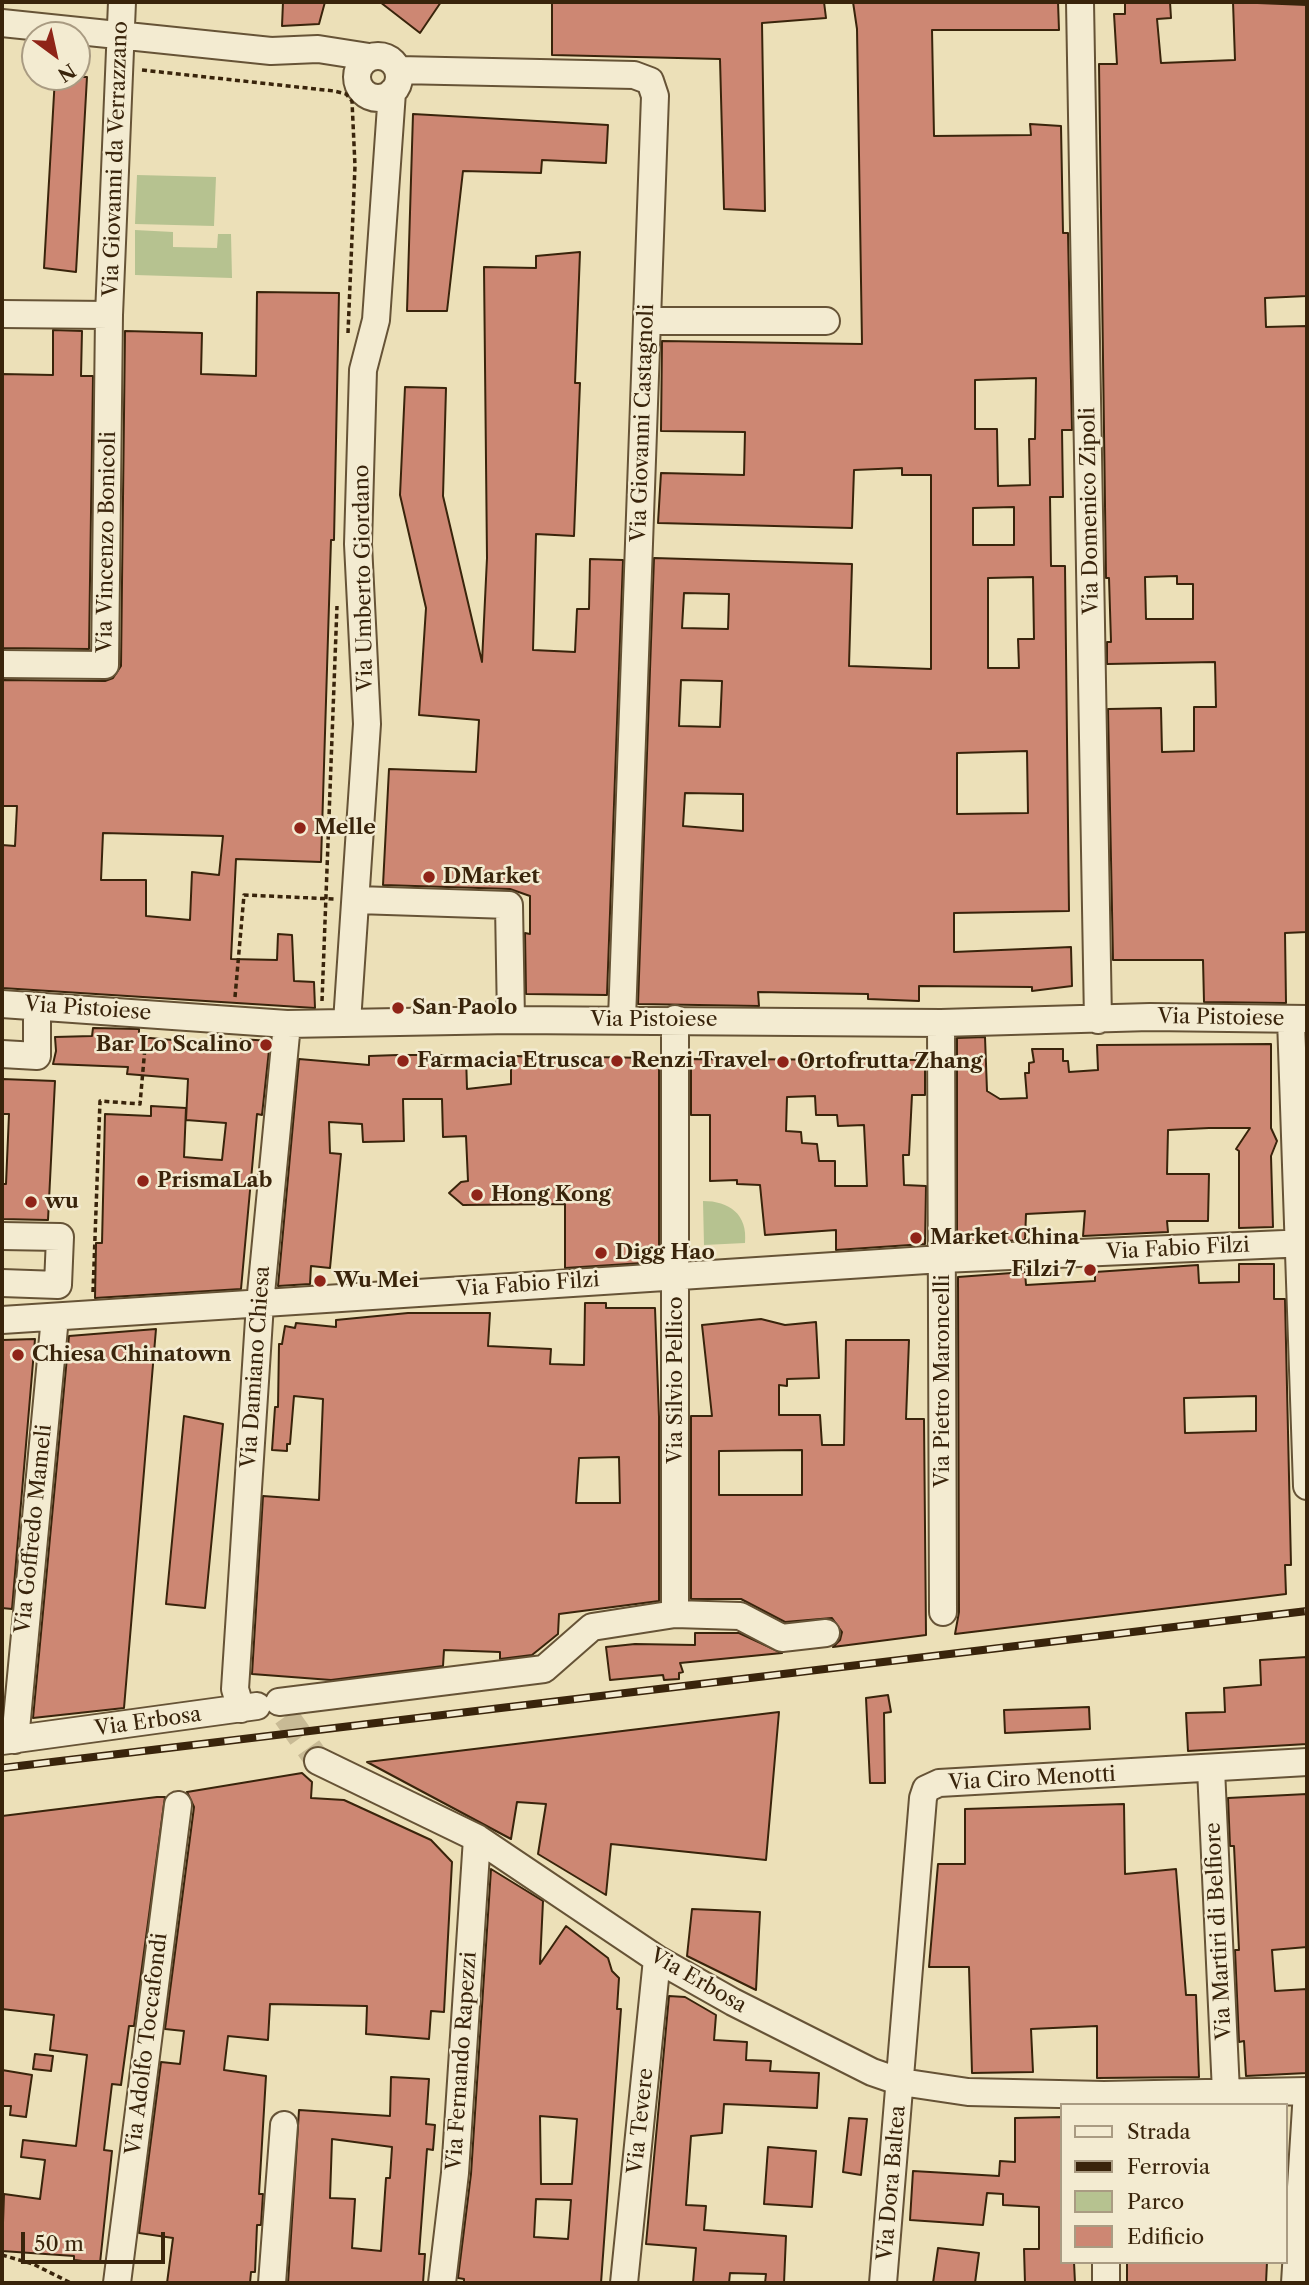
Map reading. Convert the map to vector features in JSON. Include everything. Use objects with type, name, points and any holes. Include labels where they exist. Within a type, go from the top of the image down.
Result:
[{"type":"street","name":"Via Giovanni da Verrazzano","points":[[109,315],[122,2]]},
{"type":"street","name":"Via Domenico Zipoli","points":[[1080,2],[1098,1020]]},
{"type":"street","points":[[2,23],[271,51],[318,49],[351,52],[363,67],[360,88],[369,96],[384,97],[395,81],[388,58],[363,67]]},
{"type":"street","name":"Via Giovanni Castagnoli","points":[[395,81],[634,75],[650,81],[655,96],[622,1019]]},
{"type":"street","name":"Via Umberto Giordano","points":[[348,1022],[367,724],[358,544],[363,370],[376,320],[395,81]]},
{"type":"street","points":[[2,314],[109,315]]},
{"type":"street","name":"Via Vincenzo Bonicoli","points":[[2,664],[105,666],[109,315]]},
{"type":"street","points":[[647,321],[826,321]]},
{"type":"street","points":[[357,900],[509,905],[511,1020]]},
{"type":"street","name":"Via Pistoiese","points":[[2,1004],[234,1015],[287,1024],[622,1019],[941,1023],[1150,1017],[1299,1019]]},
{"type":"street","points":[[2,1054],[37,1056],[37,1006]]},
{"type":"street","name":"Via Silvio Pellico","points":[[675,1019],[676,1614]]},
{"type":"street","points":[[1299,1019],[1307,1486]]},
{"type":"street","name":"Via Pietro Maroncelli","points":[[941,1023],[943,1612]]},
{"type":"street","name":"Via Damiano Chiesa","points":[[241,1709],[234,1689],[260,1304],[287,1024]]},
{"type":"street","points":[[2,1236],[60,1237],[58,1285],[2,1283]]},
{"type":"street","name":"Via Fabio Filzi","points":[[2,1320],[942,1259],[1303,1244]]},
{"type":"street","name":"Via Goffredo Mameli","points":[[8,1741],[55,1317]]},
{"type":"street","points":[[676,1614],[740,1616],[782,1638],[826,1633]]},
{"type":"street","name":"Via Erbosa","points":[[8,1741],[241,1709],[282,1709],[544,1670],[592,1627],[676,1614]]},
{"type":"street","name":"Via Erbosa","points":[[318,1761],[477,1838],[657,1959],[756,2014],[872,2072],[901,2082],[968,2092],[1104,2100],[1226,2092],[1307,2091]]},
{"type":"street","name":"Via Ciro Menotti","points":[[901,2082],[923,1798],[926,1789],[939,1783],[1307,1762]]},
{"type":"street","name":"Via Martiri di Belfiore","points":[[1211,1769],[1226,2092]]},
{"type":"street","name":"Via Adolfo Toccafondi","points":[[117,2283],[178,1805]]},
{"type":"street","name":"Via Fernando Rapezzi","points":[[442,2283],[455,2173],[477,1838]]},
{"type":"street","name":"Via Tevere","points":[[624,2283],[657,1959]]},
{"type":"street","name":"Via Dora Baltea","points":[[883,2283],[901,2082]]},
{"type":"street","points":[[1295,2283],[1307,2091]]},
{"type":"street","points":[[272,2283],[284,2125]]},
{"type":"street","points":[[1106,2264],[1106,2283]]},
{"type":"path","points":[[119,68],[346,93],[352,101],[355,166],[347,346]]},
{"type":"path","points":[[322,1013],[337,595]]},
{"type":"path","points":[[234,1015],[244,895],[357,900]]},
{"type":"path","points":[[92,1315],[100,1101],[140,1104],[146,1027]]},
{"type":"path","points":[[2,2255],[33,2264],[71,2283]]},
{"type":"green space","points":[[137,175],[216,177],[214,226],[135,224]]},
{"type":"green space","points":[[135,230],[173,232],[173,247],[217,248],[218,234],[231,234],[232,278],[135,275]]},
{"type":"green space","points":[[703,1201],[721,1203],[735,1211],[743,1224],[745,1243],[704,1245]]},
{"type":"building","points":[[283,2],[325,2],[319,24],[282,26]]},
{"type":"building","points":[[380,2],[441,2],[420,33]]},
{"type":"building","points":[[552,2],[824,2],[826,18],[762,23],[765,211],[724,209],[720,59],[552,55]]},
{"type":"building","points":[[853,2],[1058,2],[1059,30],[932,30],[934,136],[1031,135],[1030,124],[1061,126],[1063,233],[1068,233],[1072,430],[1062,430],[1063,497],[1050,497],[1051,566],[1065,566],[1069,911],[954,913],[954,952],[1071,947],[1072,986],[1032,991],[1032,987],[919,986],[919,1001],[868,999],[868,994],[758,992],[759,1006],[638,1004],[654,558],[852,564],[849,666],[931,669],[931,475],[902,475],[902,468],[854,470],[852,528],[658,523],[661,473],[744,475],[745,432],[661,431],[662,341],[862,344],[857,29]],"holes":[[[1036,378],[1035,439],[1029,439],[1030,485],[998,486],[997,429],[975,429],[975,380]],[[1014,507],[1014,545],[973,545],[973,508]],[[1033,577],[1034,639],[1018,639],[1019,668],[988,668],[988,578]],[[684,593],[729,594],[728,629],[682,628]],[[681,680],[722,681],[720,727],[679,726]],[[1027,751],[1028,813],[957,814],[957,753]],[[685,793],[743,794],[743,831],[683,826]]]},
{"type":"building","points":[[1125,2],[1170,2],[1171,18],[1157,19],[1161,63],[1235,60],[1233,2],[1307,5],[1307,296],[1265,298],[1266,327],[1307,326],[1307,932],[1285,933],[1286,1003],[1204,1002],[1203,960],[1113,960],[1108,709],[1161,708],[1162,752],[1194,751],[1194,707],[1216,707],[1215,662],[1107,664],[1107,642],[1111,642],[1109,578],[1106,578],[1099,64],[1117,64],[1114,14],[1125,14]],"holes":[[[1177,576],[1177,584],[1193,584],[1193,619],[1146,619],[1145,577]]]},
{"type":"building","points":[[54,91],[86,91],[76,272],[44,268]]},
{"type":"building","points":[[413,114],[608,125],[606,163],[542,160],[541,173],[463,171],[447,311],[407,311]]},
{"type":"building","points":[[580,252],[575,383],[580,383],[574,536],[536,534],[533,650],[575,652],[577,609],[589,609],[590,559],[623,560],[607,995],[526,994],[525,933],[530,934],[530,896],[510,889],[383,885],[389,769],[476,772],[479,720],[419,715],[426,608],[400,495],[405,387],[446,388],[443,496],[482,662],[487,558],[484,267],[536,268],[536,256]]},
{"type":"building","points":[[257,292],[339,293],[334,540],[331,540],[321,862],[236,859],[231,959],[277,960],[278,934],[292,935],[294,981],[314,982],[315,1008],[2,988],[2,845],[15,846],[17,806],[2,806],[2,680],[105,681],[113,678],[121,666],[125,331],[202,333],[201,374],[256,376]],"holes":[[[103,833],[223,836],[219,875],[192,872],[190,920],[146,916],[146,880],[101,880]]]},
{"type":"building","points":[[53,330],[82,331],[81,376],[93,376],[89,649],[2,648],[2,374],[53,375]]},
{"type":"building","points":[[93,1028],[139,1029],[139,1037],[205,1043],[241,1044],[241,1039],[270,1041],[262,1115],[257,1114],[241,1289],[95,1298],[96,1243],[102,1243],[105,1114],[151,1116],[151,1106],[186,1108],[184,1157],[207,1159],[222,1160],[226,1123],[186,1120],[188,1079],[127,1074],[128,1067],[53,1064],[55,1037],[92,1036]]},
{"type":"building","points":[[985,1037],[987,1091],[1000,1099],[1027,1098],[1025,1073],[1029,1073],[1029,1063],[1034,1062],[1032,1049],[1063,1049],[1063,1061],[1068,1061],[1069,1072],[1098,1070],[1097,1045],[1271,1044],[1271,1128],[1277,1141],[1271,1156],[1273,1227],[1239,1228],[1239,1151],[1236,1149],[1250,1128],[1168,1130],[1167,1174],[1209,1174],[1208,1221],[1167,1221],[1168,1232],[1083,1236],[1085,1211],[1026,1214],[1025,1240],[957,1243],[957,1038]]},
{"type":"building","points":[[466,1055],[467,1089],[511,1084],[511,1056],[659,1058],[659,1262],[565,1268],[565,1204],[463,1205],[449,1193],[461,1182],[468,1181],[466,1136],[443,1137],[442,1099],[403,1099],[404,1141],[363,1142],[362,1124],[329,1122],[330,1153],[341,1154],[330,1268],[311,1266],[310,1284],[278,1286],[299,1059],[369,1065],[369,1056]]},
{"type":"building","points":[[691,1059],[925,1060],[925,1095],[912,1095],[909,1155],[903,1155],[904,1185],[926,1186],[925,1244],[836,1250],[836,1230],[765,1235],[760,1185],[737,1184],[737,1180],[710,1181],[710,1115],[691,1115]],"holes":[[[815,1096],[816,1115],[837,1115],[838,1126],[864,1125],[867,1186],[835,1186],[835,1161],[819,1161],[817,1144],[802,1143],[801,1132],[786,1131],[787,1097]]]},
{"type":"building","points":[[2,1079],[55,1081],[48,1220],[2,1219],[2,1184],[6,1184],[9,1114],[2,1114]]},
{"type":"building","points":[[1239,1264],[1274,1264],[1274,1299],[1285,1299],[1291,1565],[1285,1565],[1286,1594],[955,1634],[959,1612],[958,1277],[1025,1272],[1026,1285],[1095,1281],[1095,1272],[1198,1265],[1199,1283],[1239,1282]],"holes":[[[1256,1396],[1256,1431],[1185,1433],[1184,1398]]]},
{"type":"building","points":[[585,1303],[606,1303],[606,1308],[655,1308],[659,1417],[659,1601],[559,1614],[558,1634],[532,1655],[500,1659],[500,1652],[444,1650],[443,1666],[331,1680],[252,1674],[263,1496],[319,1500],[323,1399],[294,1396],[290,1444],[287,1444],[287,1451],[272,1450],[275,1407],[278,1407],[279,1344],[282,1344],[285,1326],[295,1328],[296,1323],[336,1327],[336,1320],[408,1313],[490,1313],[488,1346],[551,1349],[550,1364],[584,1365]],"holes":[[[619,1457],[620,1503],[576,1503],[579,1458]]]},
{"type":"building","points":[[761,1319],[785,1325],[816,1322],[819,1378],[787,1379],[787,1386],[779,1385],[779,1415],[820,1415],[822,1445],[844,1445],[846,1340],[909,1340],[906,1419],[924,1419],[926,1635],[833,1647],[840,1640],[842,1632],[832,1618],[785,1622],[741,1599],[691,1599],[691,1416],[712,1416],[702,1325]],"holes":[[[802,1450],[802,1495],[719,1495],[719,1451]]]},
{"type":"building","points":[[156,1329],[124,1708],[33,1718],[69,1336]]},
{"type":"building","points":[[35,1339],[12,1609],[2,1608],[2,1340]]},
{"type":"building","points":[[184,1416],[223,1424],[205,1608],[166,1604]]},
{"type":"building","points":[[695,1633],[739,1633],[782,1653],[680,1663],[683,1672],[679,1673],[679,1679],[664,1680],[663,1675],[610,1680],[606,1647],[635,1644],[695,1645]]},
{"type":"building","points":[[1307,1657],[1307,1744],[1188,1751],[1186,1713],[1225,1712],[1224,1688],[1261,1685],[1260,1660]]},
{"type":"building","points":[[888,1695],[891,1712],[884,1713],[885,1783],[870,1783],[866,1698]]},
{"type":"building","points":[[1089,1707],[1090,1729],[1005,1733],[1004,1710]]},
{"type":"building","points":[[779,1712],[766,1860],[611,1844],[606,1895],[538,1854],[546,1804],[517,1802],[511,1839],[367,1762]]},
{"type":"building","points":[[302,1773],[312,1782],[311,1798],[344,1800],[431,1840],[452,1862],[444,2012],[431,2011],[429,2039],[366,2034],[367,2006],[270,2004],[268,2040],[228,2036],[224,2070],[266,2076],[259,2194],[263,2194],[261,2225],[257,2225],[255,2272],[251,2272],[250,2283],[167,2283],[173,2238],[139,2233],[161,2062],[180,2064],[184,2031],[165,2029],[194,1807],[187,1792]]},
{"type":"building","points":[[1307,1794],[1307,1947],[1272,1950],[1275,1991],[1307,1989],[1307,2073],[1246,2076],[1244,2041],[1239,2042],[1235,1950],[1239,1950],[1234,1846],[1230,1846],[1228,1798]]},
{"type":"building","points":[[165,1797],[134,2026],[129,2026],[121,2085],[112,2084],[104,2150],[112,2151],[100,2263],[74,2260],[74,2256],[2,2251],[4,2194],[40,2199],[45,2160],[21,2157],[23,2140],[76,2146],[87,2055],[50,2050],[54,2015],[2,2009],[2,1816]]},
{"type":"building","points":[[1124,1804],[1125,1874],[1176,1869],[1186,1995],[1196,1995],[1199,2077],[1097,2078],[1097,2026],[1031,2029],[1033,2072],[972,2073],[969,1967],[929,1967],[938,1864],[965,1864],[965,1809]]},
{"type":"building","points":[[491,1869],[543,1901],[540,1964],[566,1926],[608,1958],[612,1971],[619,1978],[617,2009],[621,2009],[601,2283],[464,2283],[464,2279],[458,2278],[471,2174]],"holes":[[[540,2116],[577,2119],[572,2184],[541,2184]],[[536,2199],[571,2200],[568,2239],[534,2237]]]},
{"type":"building","points":[[692,1909],[760,1912],[756,1990],[687,1956]]},
{"type":"building","points":[[669,1996],[685,1997],[716,2015],[714,2040],[747,2042],[746,2060],[771,2061],[770,2071],[819,2073],[817,2108],[724,2104],[722,2133],[691,2136],[686,2205],[706,2206],[704,2230],[786,2236],[784,2283],[765,2283],[766,2274],[730,2273],[729,2283],[693,2283],[696,2248],[646,2244]]},
{"type":"building","points":[[35,2054],[53,2056],[51,2071],[33,2069]]},
{"type":"building","points":[[2,2070],[32,2075],[26,2117],[10,2115],[11,2106],[2,2106]]},
{"type":"building","points":[[391,2077],[429,2079],[426,2124],[435,2125],[433,2150],[427,2149],[419,2254],[425,2254],[423,2283],[288,2283],[299,2110],[390,2116]],"holes":[[[332,2139],[392,2147],[390,2178],[386,2178],[381,2251],[352,2248],[355,2199],[330,2198]]]},
{"type":"building","points":[[1060,2117],[1060,2264],[1074,2264],[1075,2283],[1025,2283],[1024,2249],[1039,2249],[1039,2207],[1003,2205],[1003,2194],[987,2193],[983,2225],[910,2220],[913,2171],[999,2176],[1000,2161],[1015,2162],[1015,2118]]},
{"type":"building","points":[[849,2118],[867,2119],[861,2175],[843,2172]]},
{"type":"building","points":[[768,2147],[816,2151],[812,2207],[764,2204]]},
{"type":"building","points":[[938,2248],[979,2253],[975,2283],[933,2283]]},
{"type":"building","points":[[1127,2264],[1267,2264],[1266,2283],[1127,2283]]},
{"type":"tunnel","points":[[286,1716],[318,1761]]},
{"type":"railway","points":[[2,1768],[1307,1611]]},
{"type":"place","name":"Melle","points":[[300,828]]},
{"type":"place","name":"DMarket","points":[[429,877]]},
{"type":"place","name":"San Paolo","points":[[398,1008]]},
{"type":"place","name":"Bar Lo Scalino","points":[[266,1045]]},
{"type":"place","name":"Farmacia Etrusca","points":[[403,1061]]},
{"type":"place","name":"Renzi Travel","points":[[617,1061]]},
{"type":"place","name":"Ortofrutta Zhang","points":[[783,1062]]},
{"type":"place","name":"PrismaLab","points":[[143,1181]]},
{"type":"place","name":"Hong Kong","points":[[477,1195]]},
{"type":"place","name":"wu","points":[[31,1202]]},
{"type":"place","name":"Market China","points":[[916,1238]]},
{"type":"place","name":"Digg Hao","points":[[601,1253]]},
{"type":"place","name":"Filzi 7","points":[[1090,1270]]},
{"type":"place","name":"Wu Mei","points":[[320,1281]]},
{"type":"place","name":"Chiesa Chinatown","points":[[18,1355]]}]
